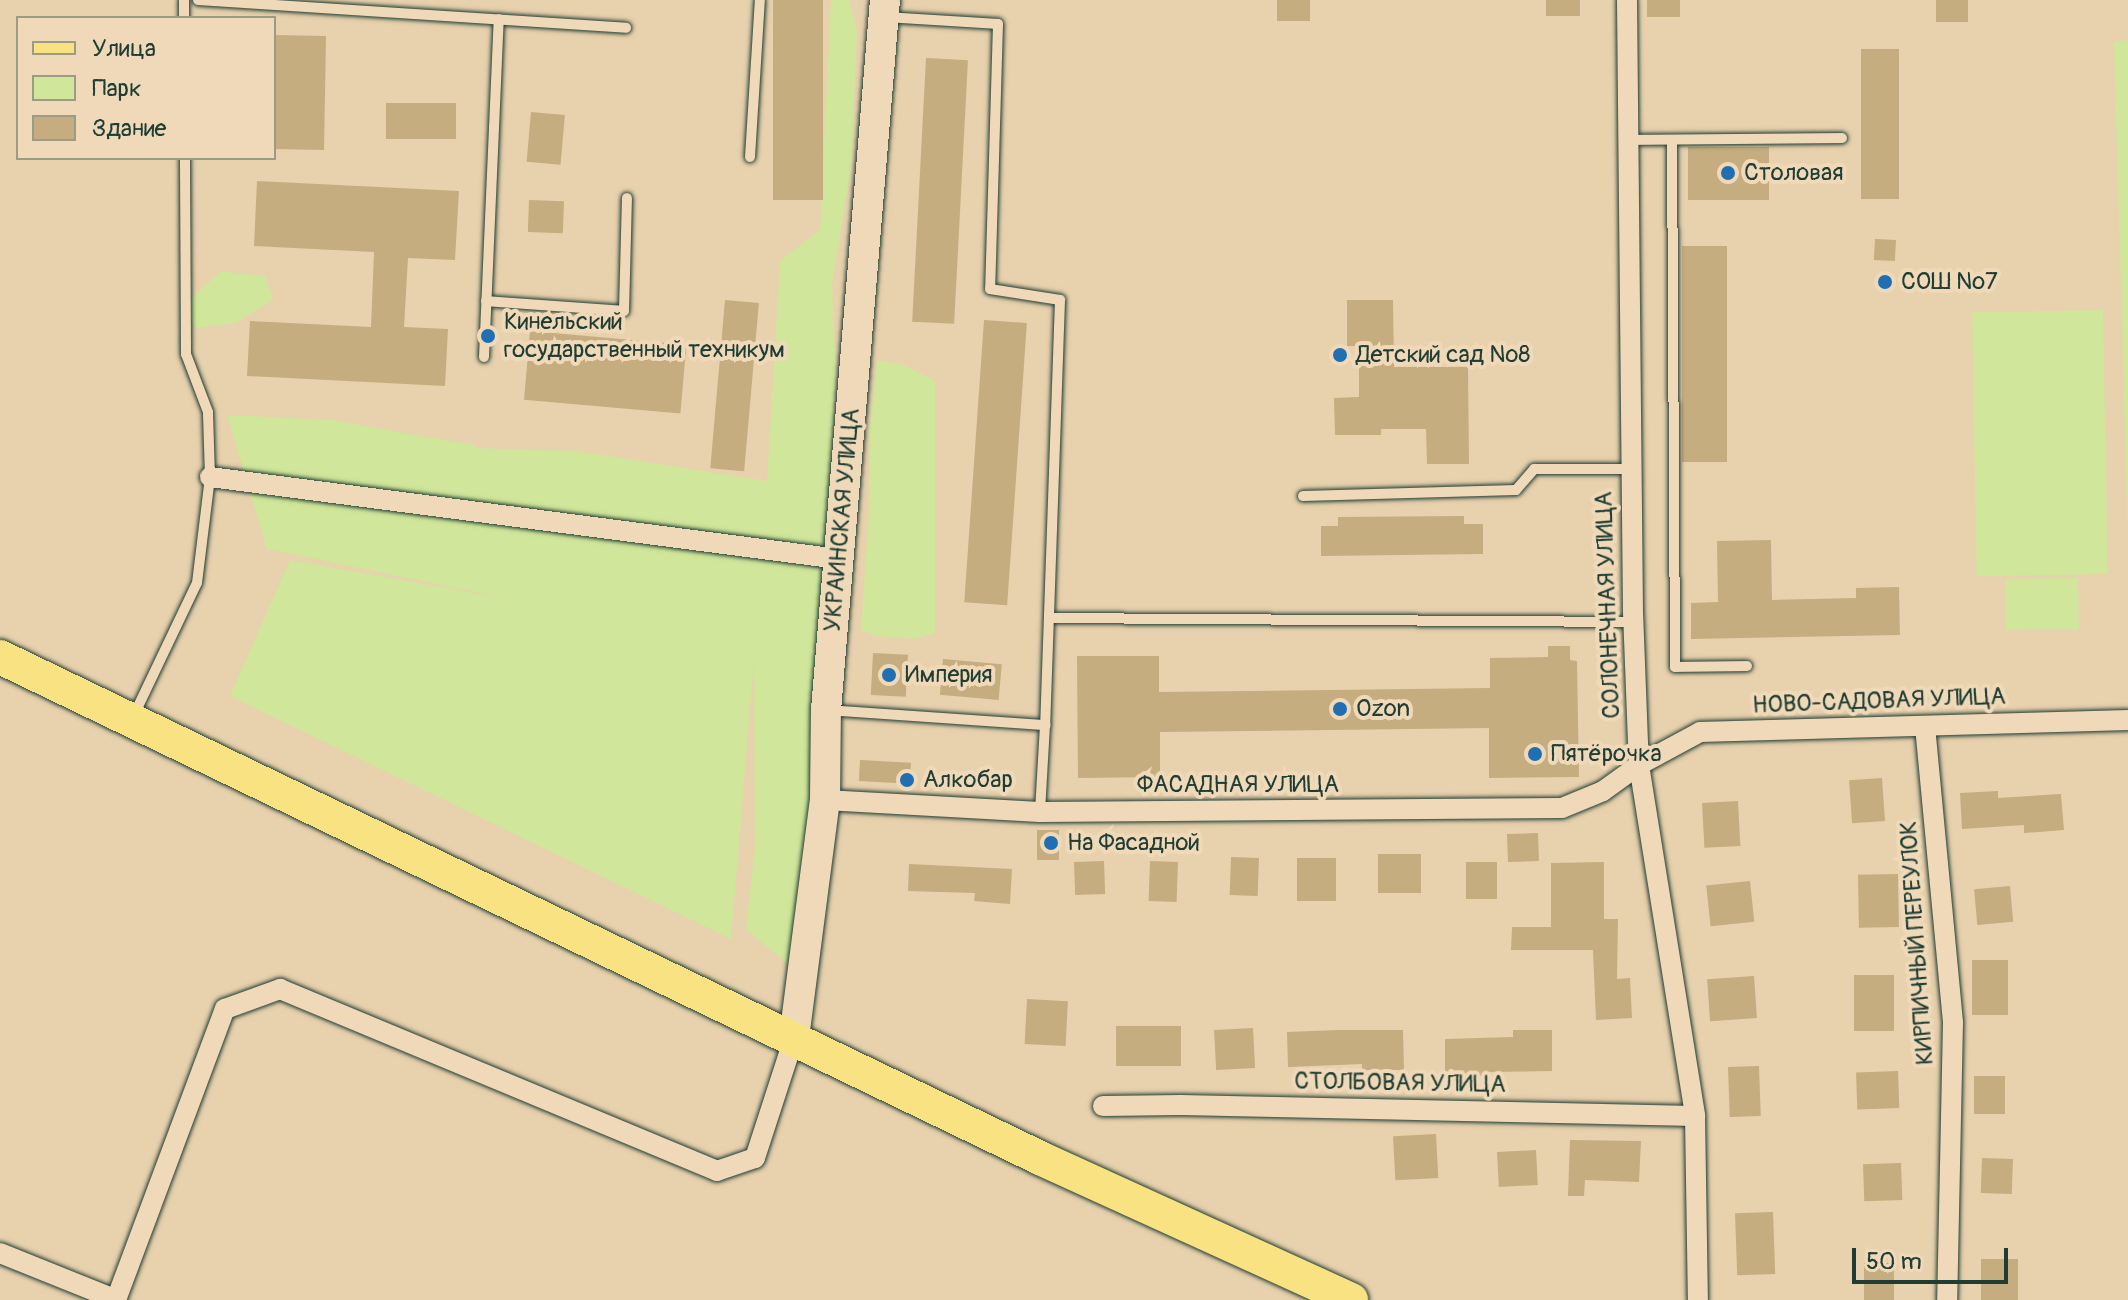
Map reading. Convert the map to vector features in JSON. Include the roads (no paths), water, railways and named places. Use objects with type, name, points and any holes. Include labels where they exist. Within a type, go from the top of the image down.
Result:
[{"type":"main road","name":"УКРАИНСКАЯ УЛИЦА","points":[[794,1038],[825,800],[826,710],[885,8]]},
{"type":"main road","points":[[0,657],[1054,1164],[1351,1300]]},
{"type":"street","name":"СОЛОНЕЧНАЯ УЛИЦА","points":[[1627,0],[1633,622],[1639,765],[1695,1116],[1698,1300]]},
{"type":"street","points":[[210,477],[839,559]]},
{"type":"street","name":"НОВО-САДОВАЯ УЛИЦА","points":[[1639,765],[1700,732],[2128,720]]},
{"type":"street","name":"КИРПИЧНЫЙ ПЕРЕУЛОК","points":[[1925,726],[1953,1022],[1947,1300]]},
{"type":"street","name":"ФАСАДНАЯ УЛИЦА","points":[[825,800],[1040,812],[1562,808],[1603,791],[1639,765]]},
{"type":"street","points":[[0,1253],[116,1300],[225,1009],[280,989],[717,1171],[755,1158],[794,1038]]},
{"type":"street","name":"СТОЛБОВАЯ УЛИЦА","points":[[1103,1106],[1695,1116]]},
{"type":"lane","points":[[198,0],[626,28]]},
{"type":"lane","points":[[750,157],[760,0]]},
{"type":"lane","points":[[885,8],[998,24],[990,289],[1060,300],[1040,812]]},
{"type":"lane","points":[[484,357],[499,19]]},
{"type":"lane","points":[[1627,140],[1842,138]]},
{"type":"lane","points":[[1672,140],[1675,667],[1747,666]]},
{"type":"lane","points":[[131,720],[197,583],[210,477],[208,412],[186,354],[185,160]]},
{"type":"lane","points":[[486,301],[624,311],[627,198]]},
{"type":"lane","points":[[1303,496],[1516,490],[1534,469],[1631,469]]},
{"type":"lane","points":[[1049,618],[1633,622]]},
{"type":"lane","points":[[826,710],[1045,725]]},
{"type":"place","name":"Столовая","points":[[1728,173]]},
{"type":"place","name":"СОШ №7","points":[[1885,282]]},
{"type":"place","name":"Кинельский государственный техникум","points":[[488,336]]},
{"type":"place","name":"Детский сад №8","points":[[1340,355]]},
{"type":"place","name":"Империя","points":[[889,675]]},
{"type":"place","name":"Ozon","points":[[1340,709]]},
{"type":"place","name":"Пятёрочка","points":[[1535,754]]},
{"type":"place","name":"Алкобар","points":[[907,780]]},
{"type":"place","name":"На Фасадной","points":[[1051,843]]}]
